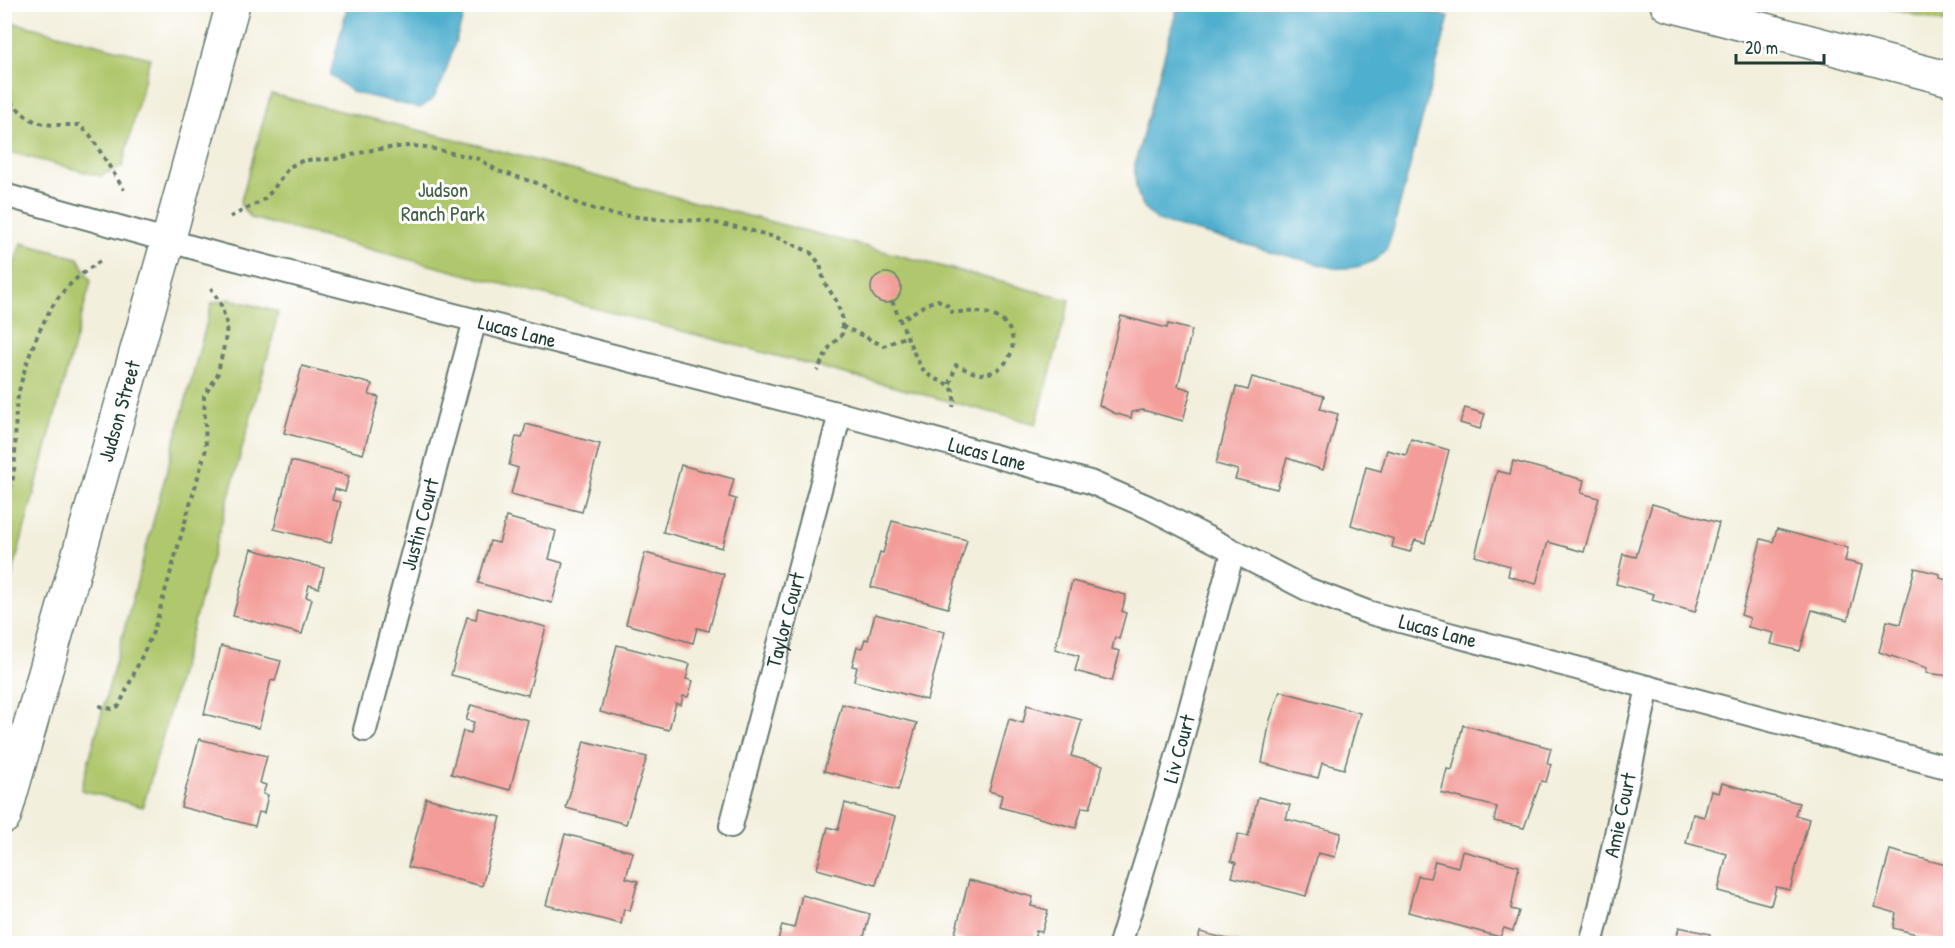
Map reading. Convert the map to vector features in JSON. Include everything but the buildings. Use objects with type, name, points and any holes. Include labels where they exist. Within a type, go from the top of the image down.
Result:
[{"type":"street","name":"Judson Street","points":[[4,817],[168,241],[232,4]]},
{"type":"street","points":[[1666,4],[1950,79]]},
{"type":"street","name":"Lucas Lane","points":[[4,195],[168,241],[840,414],[1090,482],[1148,507],[1307,589],[1366,612],[1950,768]]},
{"type":"street","name":"Justin Court","points":[[365,730],[475,320]]},
{"type":"street","name":"Taylor Court","points":[[731,826],[840,414]]},
{"type":"street","name":"Liv Court","points":[[1120,944],[1169,786],[1233,552]]},
{"type":"street","name":"Amie Court","points":[[1591,944],[1648,687]]},
{"type":"path","points":[[4,95],[24,116],[40,125],[79,125],[90,135],[124,190]]},
{"type":"path","points":[[230,217],[262,201],[289,167],[304,160],[335,159],[372,150],[408,146],[425,147],[479,159],[498,171],[540,183],[578,204],[611,214],[704,221],[742,228],[778,238],[810,252],[820,264],[824,282],[836,300],[842,317],[842,334],[829,348],[818,371]]},
{"type":"path","points":[[4,506],[8,498],[15,462],[16,408],[28,360],[44,321],[60,295],[86,269],[104,259]]},
{"type":"path","points":[[99,706],[112,709],[119,706],[154,630],[206,449],[204,396],[217,376],[227,326],[221,305],[211,288]]},
{"type":"path","points":[[900,320],[916,312],[928,302],[938,300],[949,306],[952,312],[981,312],[998,318],[1010,330],[1013,345],[1007,363],[994,372],[980,374],[956,365],[950,384]]},
{"type":"path","points":[[892,301],[922,368],[931,376],[950,384],[955,393],[953,407]]},
{"type":"path","points":[[842,326],[884,346],[907,336]]},
{"type":"green space","points":[[1875,5],[1950,5],[1950,24]]},
{"type":"green space","points":[[4,20],[150,58],[122,167],[100,176],[5,151]]},
{"type":"green space","name":"Judson Ranch Park","points":[[271,94],[450,138],[1070,300],[1036,424],[251,218],[240,204]]},
{"type":"green space","points":[[21,243],[78,258],[91,281],[5,601],[4,297]]},
{"type":"green space","points":[[230,299],[278,312],[143,807],[81,790],[212,303]]},
{"type":"water","points":[[348,4],[467,5],[443,80],[433,99],[420,108],[352,92],[330,75]]},
{"type":"water","points":[[1178,5],[1403,5],[1449,17],[1392,234],[1387,248],[1379,257],[1360,266],[1333,268],[1158,221],[1145,209],[1136,188],[1135,163]]}]
